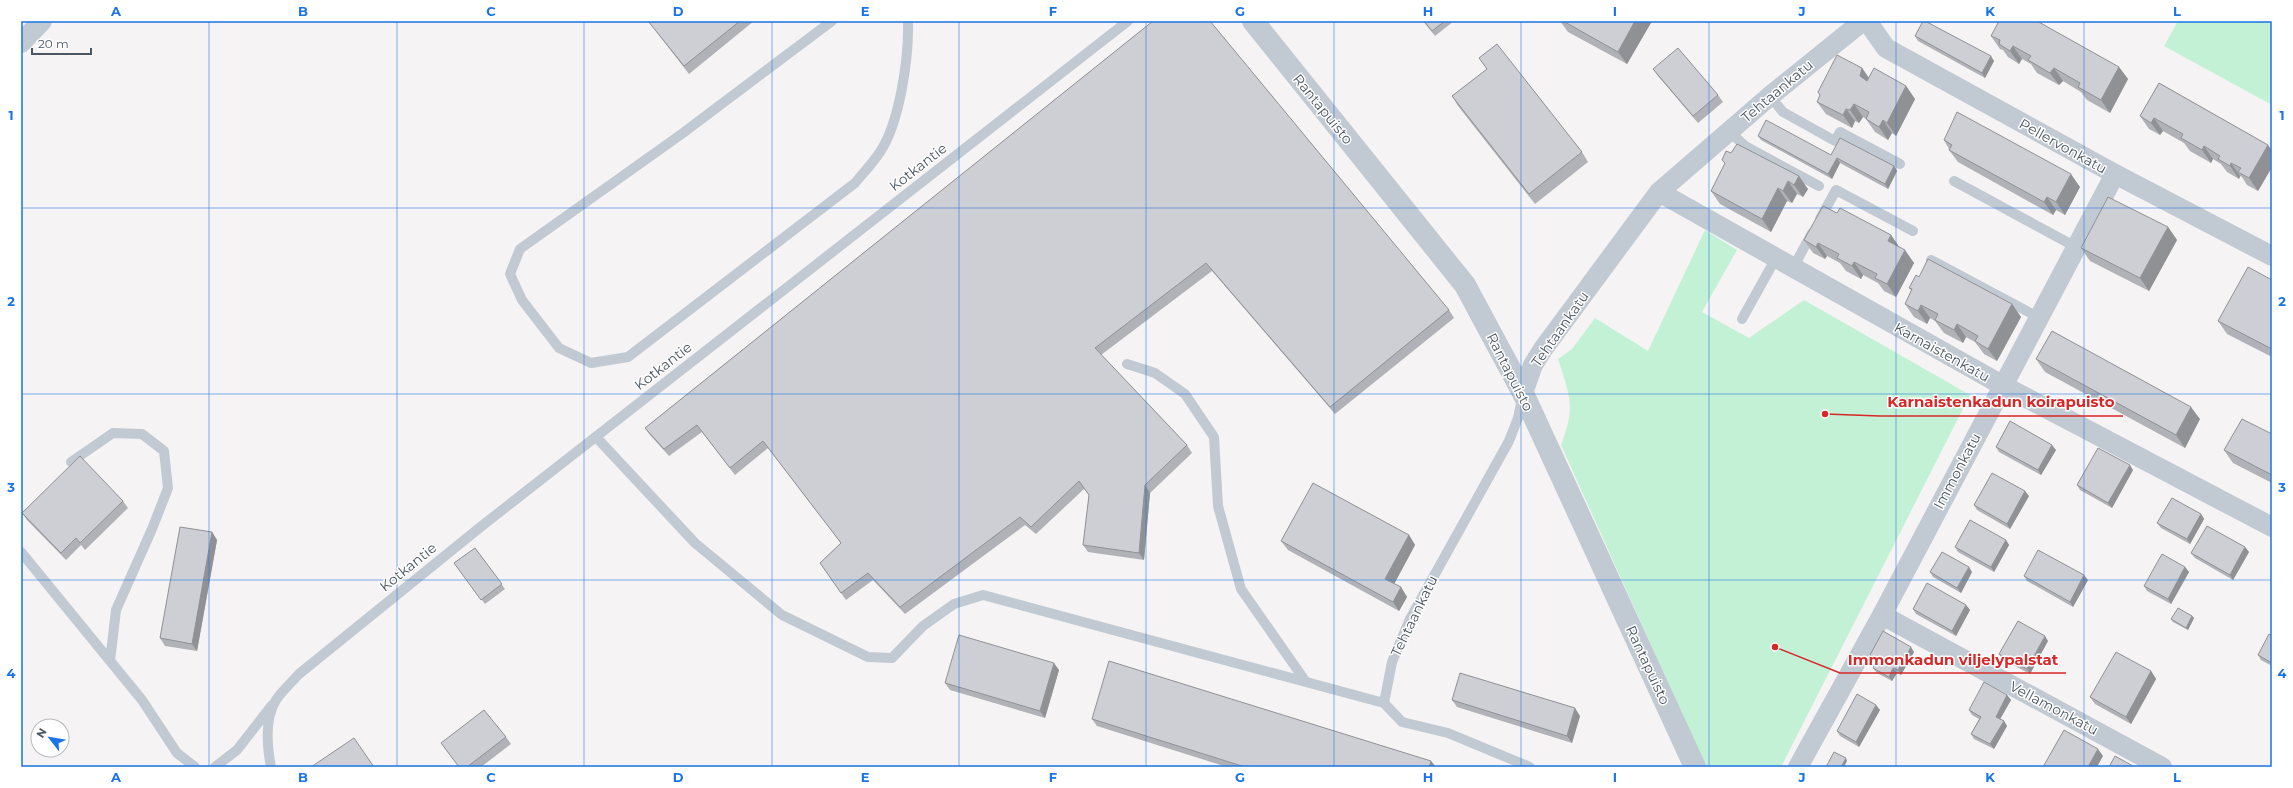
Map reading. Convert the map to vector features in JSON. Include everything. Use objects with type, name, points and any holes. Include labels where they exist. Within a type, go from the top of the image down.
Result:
[{"type":"street","points":[[21,43],[42,21]]},
{"type":"street","name":"Rantapuisto","points":[[1253,21],[1465,285],[1523,393],[1695,767]]},
{"type":"street","name":"Tehtaankatu","points":[[1523,393],[1533,365],[1543,349],[1659,192],[1770,96],[1863,21]]},
{"type":"street","name":"Pellervonkatu","points":[[1867,21],[1886,48],[2115,174],[2272,256]]},
{"type":"street","name":"Immonkatu","points":[[1798,767],[1882,615],[2002,385],[2115,174]]},
{"type":"street","name":"Karnaistenkatu","points":[[1659,192],[2002,385],[2272,527]]},
{"type":"street","name":"Vellamonkatu","points":[[1882,615],[2162,767]]},
{"type":"lane","points":[[832,21],[683,133],[520,249],[510,274],[522,300],[559,348],[591,363],[628,357],[855,183],[881,151],[900,105],[908,34],[908,21]]},
{"type":"lane","name":"Kotkantie","points":[[271,767],[268,752],[268,726],[276,700],[299,674],[483,525],[1128,21]]},
{"type":"lane","points":[[1770,96],[1783,112],[1835,141],[1840,132],[1900,164]]},
{"type":"lane","points":[[1729,131],[1745,146],[1819,186]]},
{"type":"lane","points":[[1954,181],[2076,247]]},
{"type":"lane","points":[[1742,319],[1836,190],[1913,230]]},
{"type":"lane","points":[[1931,260],[2038,317]]},
{"type":"lane","points":[[1127,364],[1155,373],[1185,394],[1214,437],[1218,506],[1241,589],[1306,682]]},
{"type":"lane","name":"Tehtaankatu","points":[[1384,703],[1392,662],[1410,619],[1510,441],[1518,418],[1523,393]]},
{"type":"lane","points":[[71,462],[113,433],[142,434],[164,451],[168,488],[152,529],[116,610],[110,661]]},
{"type":"lane","points":[[596,437],[695,543],[782,615],[868,657],[892,658],[923,626],[954,604],[982,595],[1384,703],[1402,722],[1448,733],[1530,767]]},
{"type":"lane","points":[[21,552],[142,700],[177,753],[194,767]]},
{"type":"lane","points":[[215,767],[237,750],[276,700]]},
{"type":"green space","points":[[2178,21],[2272,21],[2272,105],[2164,46]]},
{"type":"green space","points":[[1705,230],[1737,250],[1702,312],[1749,338],[1804,300],[1970,395],[1781,767],[1706,767],[1561,445],[1569,420],[1570,402],[1566,383],[1558,359],[1572,349],[1595,318],[1648,351]]},
{"type":"building","points":[[648,21],[740,21],[684,66]]},
{"type":"building","points":[[1153,21],[1210,21],[1449,310],[1330,407],[1206,263],[1095,348],[1187,445],[1145,485],[1139,553],[1083,545],[1089,495],[1079,481],[1031,527],[1020,517],[900,607],[868,573],[841,593],[820,563],[841,543],[763,441],[730,468],[697,425],[664,449],[645,428]]},
{"type":"building","points":[[1424,21],[1445,21],[1432,31]]},
{"type":"building","points":[[1563,21],[1635,21],[1618,52]]},
{"type":"building","points":[[1923,21],[1991,56],[1982,73],[1915,36]]},
{"type":"building","points":[[1999,21],[2037,21],[2119,67],[2101,100],[2078,87],[2080,83],[2054,68],[2050,73],[2028,60],[2031,56],[2013,46],[2010,51],[1999,44],[2000,40],[1991,36]]},
{"type":"building","points":[[1497,44],[1582,152],[1529,194],[1452,96],[1487,69],[1479,58]]},
{"type":"building","points":[[1678,48],[1718,95],[1693,116],[1653,69]]},
{"type":"building","points":[[1837,55],[1862,68],[1860,76],[1867,81],[1874,68],[1906,86],[1887,123],[1883,120],[1879,127],[1866,119],[1869,112],[1854,104],[1850,110],[1846,109],[1843,115],[1817,102],[1820,95],[1818,92]]},
{"type":"building","points":[[2159,83],[2268,145],[2249,178],[2238,172],[2241,168],[2231,163],[2230,166],[2218,159],[2220,156],[2204,146],[2202,150],[2181,138],[2183,134],[2154,118],[2151,123],[2140,116]]},
{"type":"building","points":[[1957,112],[2071,174],[2056,202],[2047,197],[2044,202],[1949,150],[1952,145],[1944,140]]},
{"type":"building","points":[[1766,120],[1831,155],[1840,138],[1894,166],[1885,184],[1837,158],[1828,174],[1758,136]]},
{"type":"building","points":[[1737,144],[1799,176],[1794,185],[1788,181],[1783,191],[1778,188],[1762,219],[1711,191],[1725,163],[1722,160],[1726,151],[1731,153]]},
{"type":"building","points":[[2108,197],[2168,227],[2140,278],[2081,248]]},
{"type":"building","points":[[1823,206],[1837,213],[1840,208],[1891,235],[1888,241],[1905,250],[1887,284],[1875,278],[1877,274],[1854,262],[1852,266],[1837,258],[1839,254],[1818,243],[1816,247],[1804,240]]},
{"type":"building","points":[[1928,259],[2012,304],[1988,349],[1975,341],[1978,336],[1957,324],[1954,330],[1935,320],[1938,314],[1921,305],[1918,311],[1905,304],[1912,289],[1909,288],[1916,275],[1919,277]]},
{"type":"building","points":[[2248,267],[2272,280],[2272,349],[2218,321]]},
{"type":"building","points":[[2052,331],[2191,407],[2176,435],[2036,359]]},
{"type":"building","points":[[2242,419],[2272,434],[2272,475],[2224,450]]},
{"type":"building","points":[[2010,421],[2052,445],[2038,470],[1996,447]]},
{"type":"building","points":[[2098,448],[2130,465],[2108,503],[2077,485]]},
{"type":"building","points":[[80,456],[123,501],[80,543],[76,538],[61,553],[22,513]]},
{"type":"building","points":[[1992,473],[2025,491],[2007,524],[1974,505]]},
{"type":"building","points":[[1313,483],[1409,535],[1385,579],[1401,587],[1393,602],[1281,541]]},
{"type":"building","points":[[2172,498],[2201,514],[2187,539],[2157,523]]},
{"type":"building","points":[[1970,520],[2006,540],[1991,567],[1955,547]]},
{"type":"building","points":[[2207,526],[2245,547],[2230,575],[2191,553]]},
{"type":"building","points":[[180,527],[212,532],[192,644],[160,638]]},
{"type":"building","points":[[475,548],[502,584],[481,600],[454,563]]},
{"type":"building","points":[[2038,550],[2084,575],[2070,602],[2024,576]]},
{"type":"building","points":[[1942,552],[1969,567],[1957,588],[1930,572]]},
{"type":"building","points":[[2162,554],[2185,567],[2168,599],[2144,586]]},
{"type":"building","points":[[1927,583],[1966,605],[1952,631],[1913,609]]},
{"type":"building","points":[[2178,608],[2192,616],[2186,628],[2171,619]]},
{"type":"building","points":[[2018,621],[2045,636],[2027,669],[1999,654]]},
{"type":"building","points":[[1883,631],[1911,647],[1898,670],[1893,668],[1889,677],[1873,668],[1878,659],[1870,655]]},
{"type":"building","points":[[2269,634],[2272,636],[2272,663],[2258,655]]},
{"type":"building","points":[[959,635],[1054,663],[1040,711],[945,683]]},
{"type":"building","points":[[2116,652],[2151,671],[2126,717],[2090,697]]},
{"type":"building","points":[[1109,661],[1431,761],[1429,767],[1245,767],[1092,719]]},
{"type":"building","points":[[1460,673],[1575,708],[1567,736],[1452,700]]},
{"type":"building","points":[[1984,682],[2007,695],[1996,717],[2004,721],[1990,744],[1971,734],[1981,717],[1969,710]]},
{"type":"building","points":[[1857,694],[1876,705],[1856,742],[1837,731]]},
{"type":"building","points":[[484,710],[506,737],[467,767],[459,767],[441,743]]},
{"type":"building","points":[[2064,730],[2098,749],[2088,767],[2043,767]]},
{"type":"building","points":[[354,738],[374,767],[311,767]]},
{"type":"building","points":[[1834,752],[1846,758],[1841,767],[1826,767]]},
{"type":"building","points":[[2115,756],[2133,766],[2133,767],[2109,767]]},
{"type":"place","name":"Karnaistenkadun koirapuisto","points":[[1825,414]]},
{"type":"place","name":"Immonkadun viljelypalstat","points":[[1775,647]]}]
